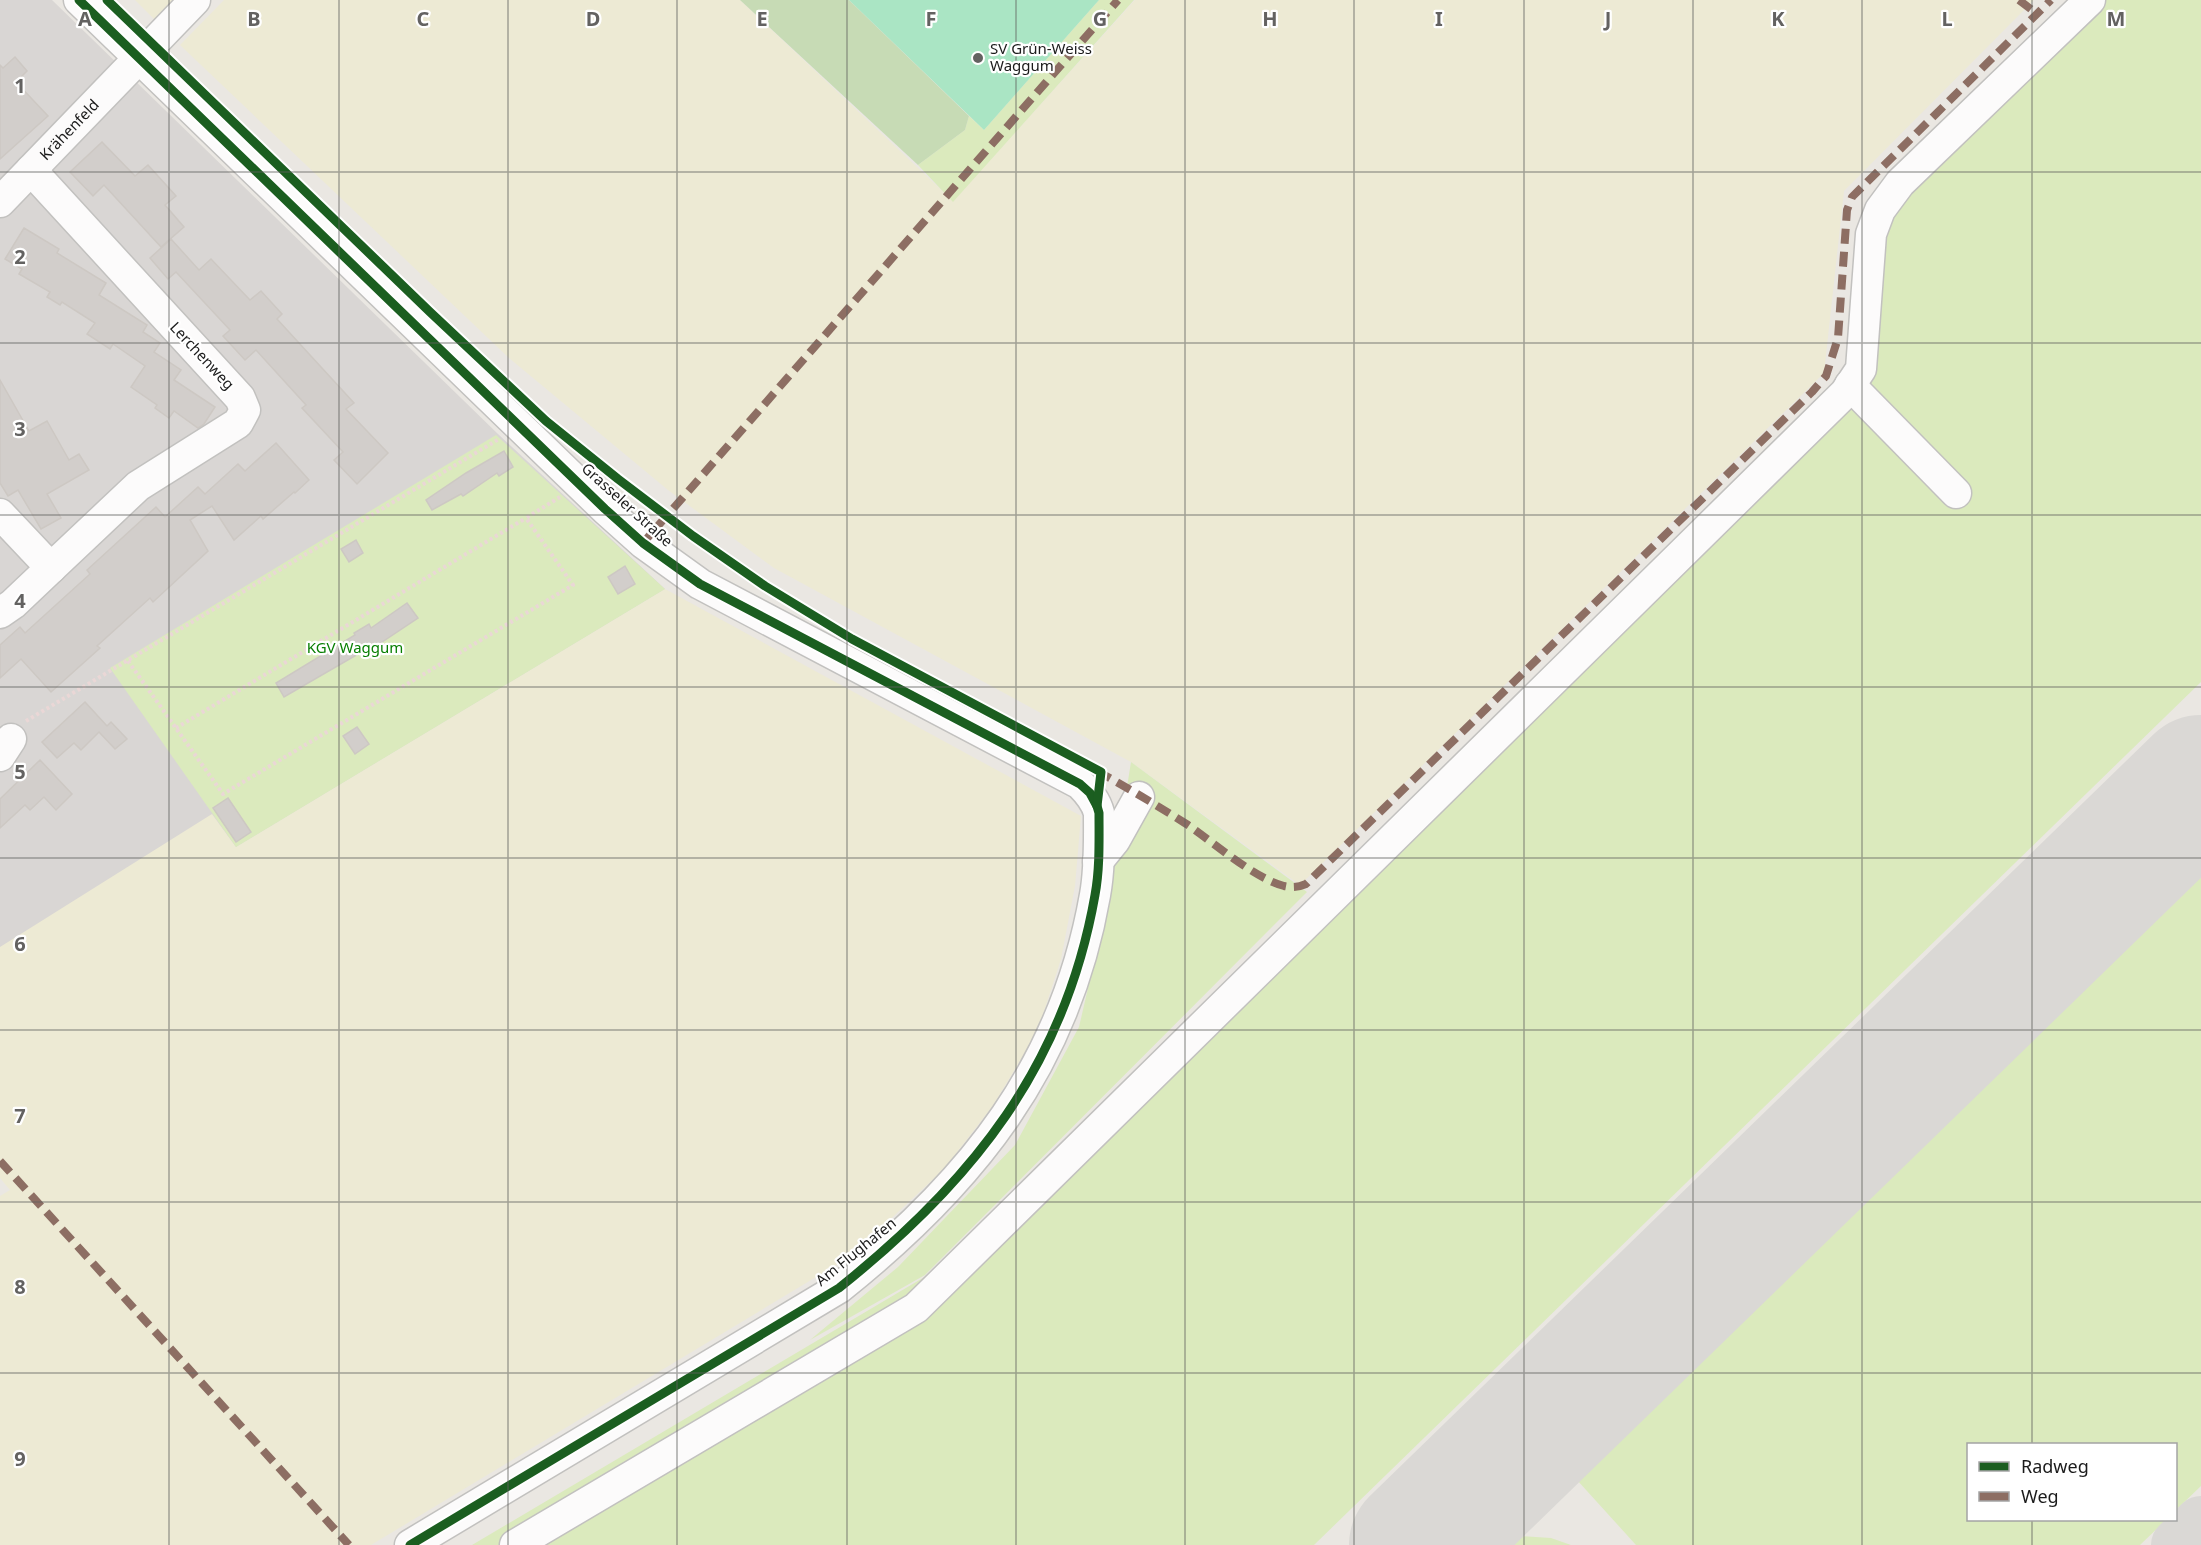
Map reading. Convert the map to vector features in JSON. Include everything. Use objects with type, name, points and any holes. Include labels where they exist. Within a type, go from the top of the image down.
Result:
[{"type":"street","name":"Grasseler Straße","points":[[79,0],[643,543],[700,584],[1080,784],[1090,793],[1097,806]]},
{"type":"street","points":[[138,57],[195,0]]},
{"type":"street","points":[[514,1545],[916,1308],[1837,401],[1861,369],[1871,234],[1880,210],[1900,183],[2090,0]]},
{"type":"street","name":"Krähenfeld","points":[[0,202],[32,171],[138,57]]},
{"type":"street","name":"Lerchenweg","points":[[0,613],[14,604],[138,486],[238,423],[245,410],[240,398],[32,171]]},
{"type":"street","points":[[1850,385],[1956,493]]},
{"type":"street","points":[[0,514],[51,568]]},
{"type":"street","points":[[1098,861],[1115,840],[1139,796]]},
{"type":"street","name":"Am Flughafen","points":[[410,1545],[839,1288],[884,1252],[924,1214],[997,1131],[1032,1076],[1057,1024],[1080,963],[1095,893],[1098,861],[1099,813],[1097,806]]},
{"type":"path","points":[[5,747],[24,722],[520,426]]},
{"type":"path","points":[[176,728],[580,484]]},
{"type":"path","points":[[128,661],[223,794],[573,585],[526,518]]},
{"type":"shaded area","points":[[0,0],[52,0],[498,434],[665,589],[236,847],[0,993]]},
{"type":"shaded area","points":[[135,0],[174,0],[155,20]]},
{"type":"shaded area","points":[[224,0],[740,0],[953,201],[1135,0],[2034,0],[1844,191],[1824,373],[1300,885],[1131,762],[774,568],[668,490],[509,358],[180,45]]},
{"type":"shaded area","points":[[665,589],[1081,816],[1075,886],[1061,959],[1037,1033],[992,1107],[944,1169],[851,1256],[371,1545],[0,1545],[0,1196],[10,1190],[0,1178],[0,947],[212,814],[236,847]]},
{"type":"green space","points":[[740,0],[849,0],[969,116],[965,130],[918,165]]},
{"type":"green space","name":"SV Grün-Weiss Waggum","points":[[849,0],[1099,0],[984,130]]},
{"type":"green space","points":[[1099,0],[1134,0],[953,202],[918,165],[965,130],[969,116],[984,130]]},
{"type":"green space","points":[[2099,0],[2201,0],[2201,682],[1314,1545],[472,1545],[992,1237],[1866,379],[1881,224]]},
{"type":"green space","name":"KGV Waggum","points":[[496,435],[665,589],[236,847],[110,668]]},
{"type":"green space","points":[[1131,762],[1307,892],[925,1275],[810,1340],[898,1267],[1015,1145],[1079,1027],[1110,893]]},
{"type":"green space","points":[[2201,875],[2201,1486],[2177,1509],[2177,1443],[1967,1443],[1967,1521],[2165,1521],[2140,1545],[1636,1545],[1577,1480]]},
{"type":"green space","points":[[1520,1536],[1551,1538],[1571,1545],[1511,1545]]},
{"type":"building","points":[[15,57],[27,71],[16,82],[48,116],[0,159],[0,65],[3,68]]},
{"type":"building","points":[[102,142],[135,176],[148,165],[176,196],[165,205],[184,227],[161,247],[104,185],[93,196],[70,172]]},
{"type":"building","points":[[24,228],[59,249],[57,253],[106,283],[99,295],[147,325],[143,332],[160,343],[154,352],[181,370],[174,380],[215,407],[204,424],[198,428],[174,411],[169,418],[155,408],[157,405],[131,387],[145,366],[113,344],[110,349],[87,334],[95,323],[62,302],[60,305],[47,297],[50,292],[19,274],[22,269],[5,259]]},
{"type":"building","points":[[171,239],[199,270],[211,259],[250,300],[261,291],[282,314],[277,319],[354,403],[346,409],[388,453],[357,484],[334,460],[343,452],[302,408],[306,405],[256,350],[245,360],[223,336],[230,330],[176,272],[168,279],[150,258]]},
{"type":"building","points":[[0,380],[29,431],[47,421],[69,460],[79,454],[89,470],[47,494],[61,518],[41,529],[18,490],[8,496],[0,483]]},
{"type":"building","points":[[276,443],[309,480],[295,493],[263,519],[261,516],[234,540],[212,506],[190,520],[208,551],[153,602],[150,598],[97,646],[100,648],[51,692],[21,659],[0,678],[0,645],[20,627],[25,633],[90,574],[87,570],[156,507],[165,517],[198,487],[205,494],[238,464],[245,471]]},
{"type":"building","points":[[504,451],[513,467],[499,476],[497,473],[463,496],[461,494],[432,510],[426,500]]},
{"type":"building","points":[[356,540],[363,553],[349,562],[341,549]]},
{"type":"building","points":[[625,566],[635,584],[618,594],[608,577]]},
{"type":"building","points":[[407,603],[418,618],[367,652],[365,650],[284,697],[276,683],[369,624],[371,628]]},
{"type":"building","points":[[85,702],[107,726],[111,722],[127,739],[115,749],[99,732],[81,750],[74,743],[57,758],[42,742]]},
{"type":"building","points":[[357,727],[369,744],[355,754],[343,736]]},
{"type":"building","points":[[40,760],[72,794],[56,810],[44,797],[30,810],[25,805],[0,828],[0,799]]},
{"type":"building","points":[[228,798],[251,832],[236,842],[213,808]]},
{"type":"taxiway","points":[[2178,1545],[2201,1523]]},
{"type":"runway","points":[[1417,1545],[2201,783]]},
{"type":"marked path","points":[[643,543],[1118,0]]},
{"type":"marked path","points":[[2019,0],[2037,14]]},
{"type":"marked path","points":[[1097,771],[1188,825],[1260,876],[1287,887],[1306,884],[1826,376],[1838,338],[1847,210],[1852,197],[2051,0]]},
{"type":"marked path","points":[[0,1161],[349,1545]]},
{"type":"cycle path","points":[[79,0],[605,509],[643,543],[700,584],[1080,784],[1090,793],[1097,806]]},
{"type":"cycle path","points":[[107,0],[546,421],[618,479],[693,536],[765,586],[852,639],[1101,772],[1097,806],[1099,813],[1098,875],[1081,957],[1061,1014],[1036,1067],[1006,1116],[971,1162],[931,1206],[887,1248],[839,1288],[410,1545]]},
{"type":"place","name":"SV Grün-Weiss Waggum","points":[[978,58]]}]
